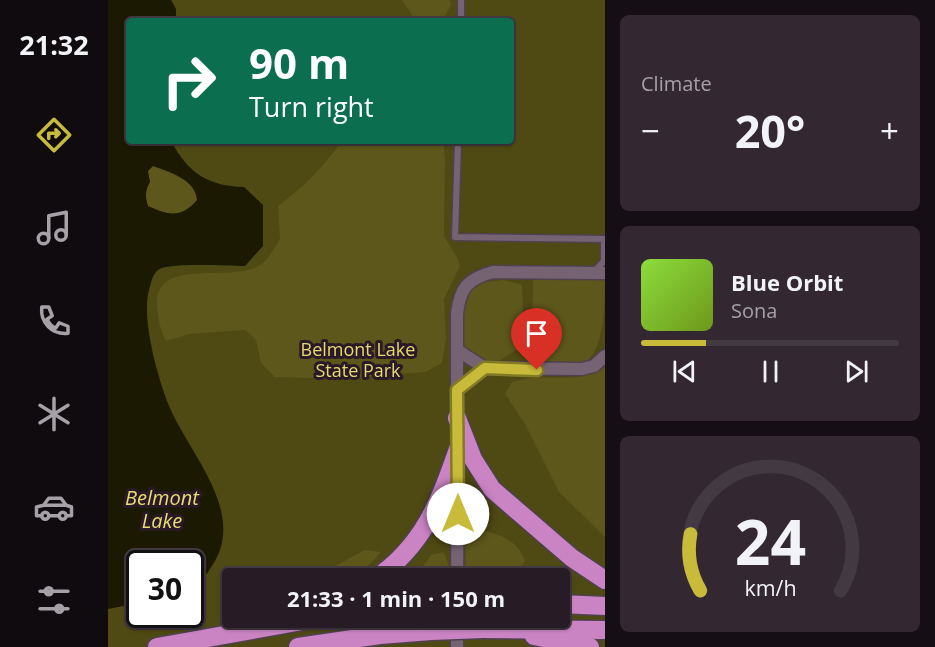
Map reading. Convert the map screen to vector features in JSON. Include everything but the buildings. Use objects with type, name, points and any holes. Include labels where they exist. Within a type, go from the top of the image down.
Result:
[{"type":"highway","points":[[457,418],[472,459],[492,489],[572,558],[605,580]]},
{"type":"highway","points":[[388,568],[410,549],[427,526],[440,499],[458,449]]},
{"type":"highway","points":[[570,604],[605,606]]},
{"type":"highway","points":[[244,630],[250,628]]},
{"type":"highway","points":[[157,647],[256,628]]},
{"type":"highway","points":[[298,647],[380,635],[483,628]]},
{"type":"highway","points":[[506,628],[605,630]]},
{"type":"highway","points":[[506,628],[545,639],[590,647]]},
{"type":"highway","points":[[350,647],[380,635]]},
{"type":"street","points":[[457,568],[459,297],[467,284],[478,276],[493,272],[599,273]]},
{"type":"street","points":[[457,350],[485,368],[582,369],[594,366],[605,356]]},
{"type":"street","points":[[457,390],[485,368]]},
{"type":"street","points":[[457,628],[457,647]]},
{"type":"lane","points":[[461,0],[461,18]]},
{"type":"lane","points":[[458,144],[455,237],[605,239],[604,261],[599,273]]},
{"type":"green space","name":"Belmont Lake State Park","points":[[108,0],[605,0],[605,647],[108,647]]},
{"type":"green space","points":[[402,0],[450,0],[451,5],[444,18],[414,18]]},
{"type":"green space","points":[[340,144],[443,144],[444,236],[460,266],[444,299],[446,339],[442,363],[425,372],[342,379],[275,377],[261,363],[256,340],[245,330],[189,334],[166,341],[157,306],[159,290],[168,281],[181,276],[247,270],[263,263],[280,240],[278,206],[313,176]]},
{"type":"green space","points":[[153,166],[187,182],[196,193],[197,200],[185,210],[174,214],[148,206],[146,194],[150,182],[147,171]]},
{"type":"green space","points":[[605,276],[602,329],[594,353],[587,361],[578,365],[527,362],[532,352],[533,277]]},
{"type":"green space","points":[[504,280],[522,285],[524,341],[520,348],[492,365],[465,351],[464,305],[472,289],[480,284]]},
{"type":"green space","points":[[605,367],[605,537],[559,492],[525,424],[505,394],[512,382],[536,378],[584,376]]},
{"type":"green space","points":[[468,529],[494,533],[516,546],[525,561],[520,568],[465,568]]},
{"type":"green space","points":[[365,550],[381,552],[365,568],[331,568]]},
{"type":"green space","points":[[444,552],[449,568],[422,568],[431,555]]},
{"type":"water","name":"Belmont Lake","points":[[108,0],[171,0],[176,9],[176,18],[126,18],[126,144],[173,144],[185,162],[200,176],[220,184],[244,187],[263,205],[263,246],[245,266],[174,266],[158,270],[153,277],[147,302],[149,332],[160,380],[169,406],[210,482],[223,521],[222,541],[215,561],[205,576],[204,550],[126,550],[126,606],[108,609]],"holes":[[[153,166],[181,178],[196,193],[197,200],[191,206],[174,214],[148,206],[146,196],[150,182],[148,171]]]},
{"type":"route","points":[[458,514],[457,390],[485,368],[537,370]]}]
